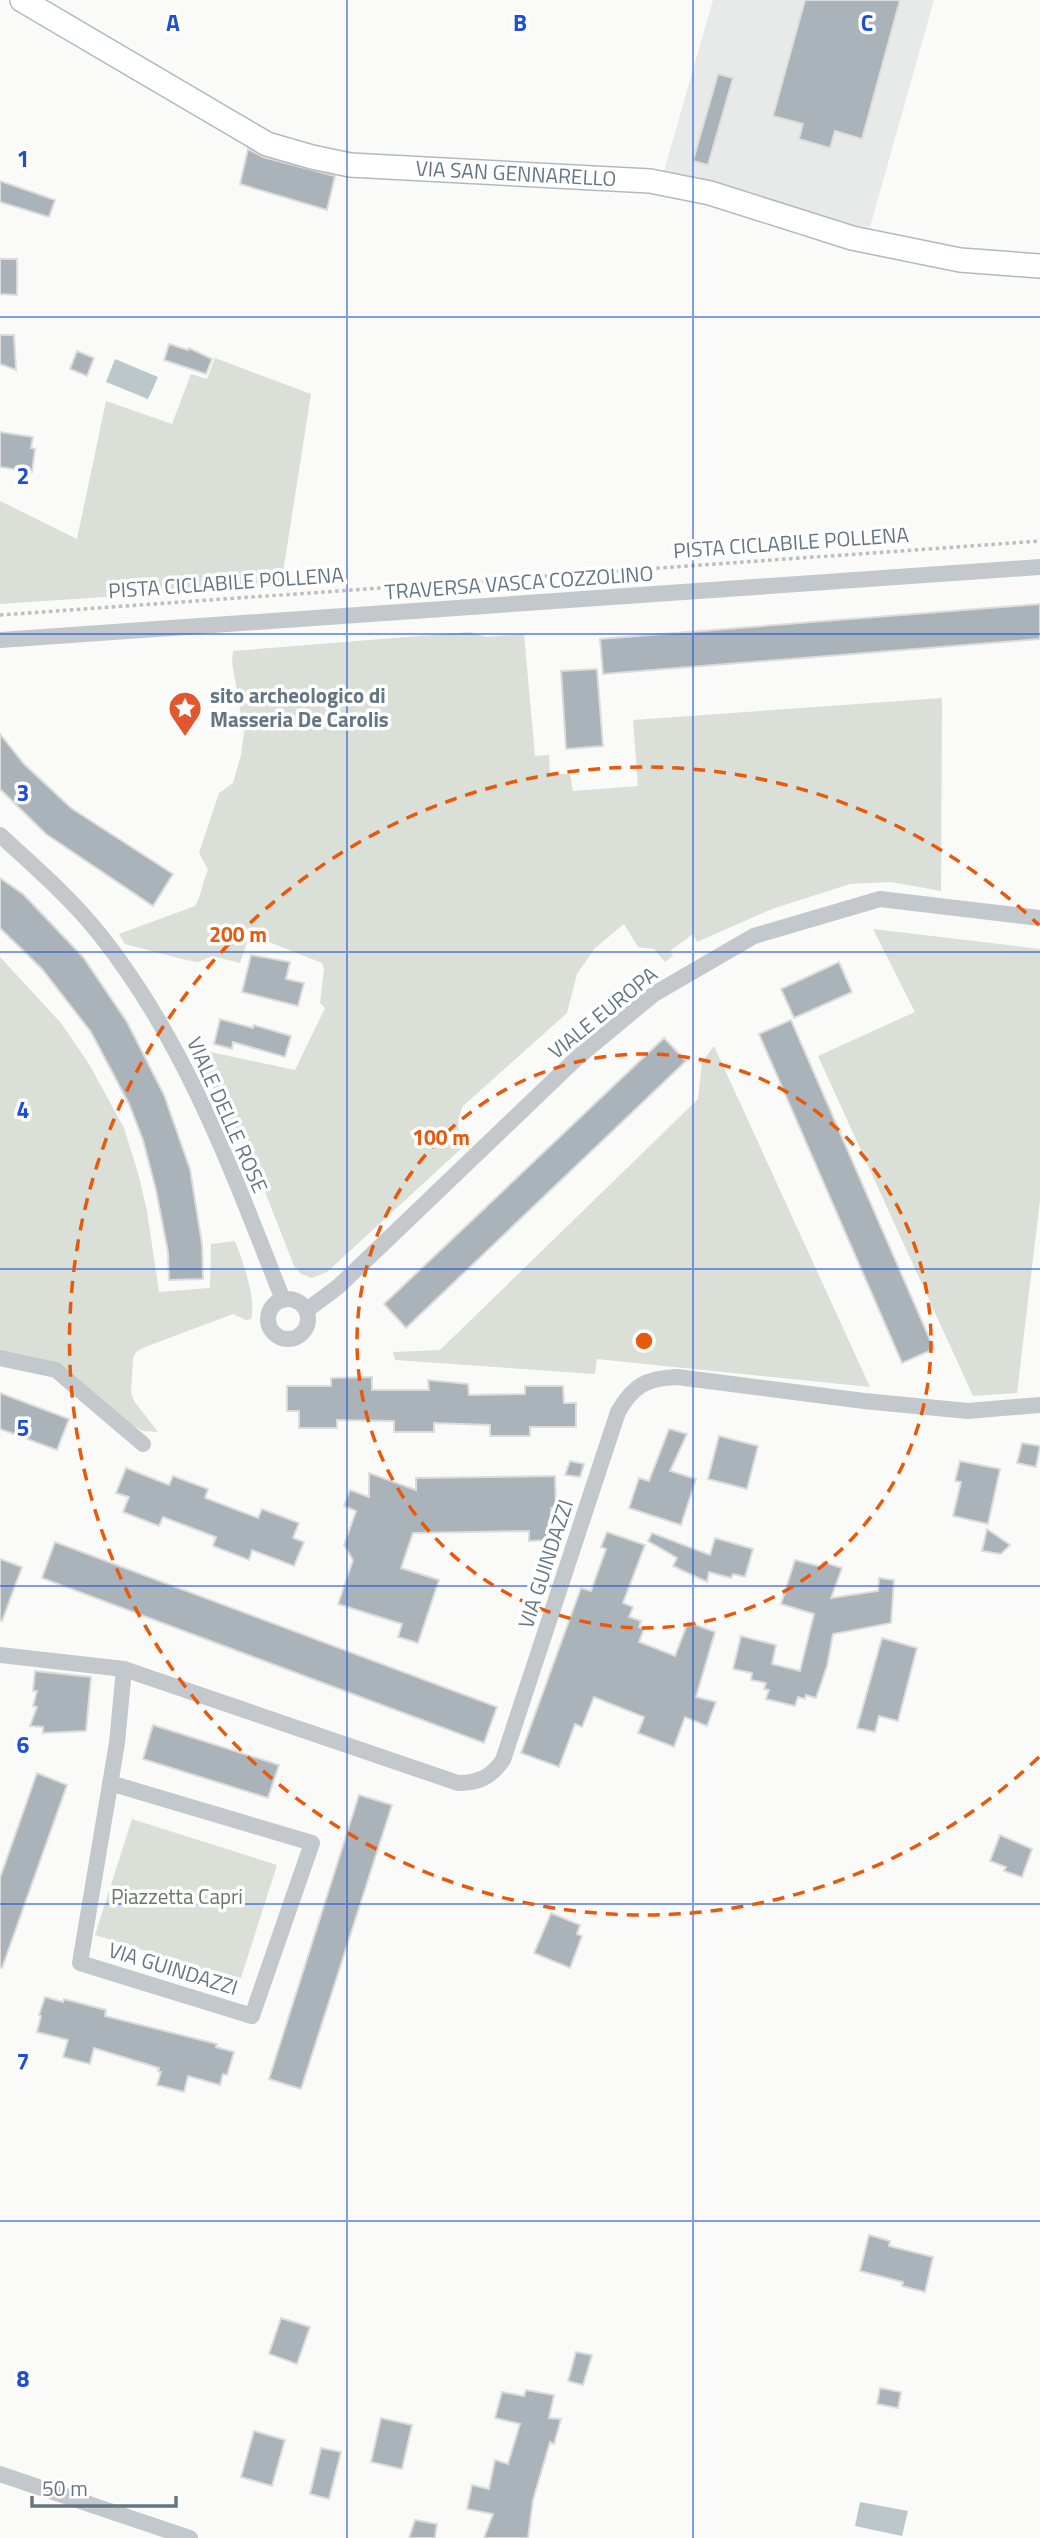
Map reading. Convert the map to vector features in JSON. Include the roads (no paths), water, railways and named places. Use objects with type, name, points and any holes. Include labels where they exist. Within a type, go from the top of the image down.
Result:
[{"type":"street","name":"VIA SAN GENNARELLO","points":[[22,0],[267,144],[312,157],[350,165],[650,181],[710,193],[852,238],[960,260],[1040,266]]},
{"type":"street","name":"TRAVERSA VASCA COZZOLINO","points":[[0,640],[1040,567]]},
{"type":"street","name":"VIALE DELLE ROSE","points":[[0,835],[68,898],[100,934],[154,1010],[196,1086],[217,1133],[283,1300]]},
{"type":"street","name":"VIALE EUROPA","points":[[307,1310],[339,1286],[587,1049],[654,994],[754,936],[880,899],[1040,918]]},
{"type":"street","points":[[283,1300],[296,1301],[307,1310],[308,1326],[298,1337],[282,1338],[271,1329],[269,1315],[276,1303],[283,1300]]},
{"type":"street","points":[[0,1358],[56,1370],[143,1444]]},
{"type":"street","name":"VIA GUINDAZZI","points":[[0,1655],[124,1670],[458,1783],[472,1783],[495,1771],[503,1760],[618,1412],[627,1396],[641,1384],[658,1377],[677,1377],[864,1401],[968,1410],[1040,1405]]},
{"type":"street","name":"VIA GUINDAZZI","points":[[110,1783],[312,1843],[253,2016],[80,1963],[110,1783],[117,1744],[124,1670]]},
{"type":"street","points":[[0,2474],[190,2538]]},
{"type":"place","name":"sito archeologico di Masseria De Carolis","points":[[185,738]]},
{"type":"park label","name":"Piazzetta Capri","points":[[177,1897]]}]
